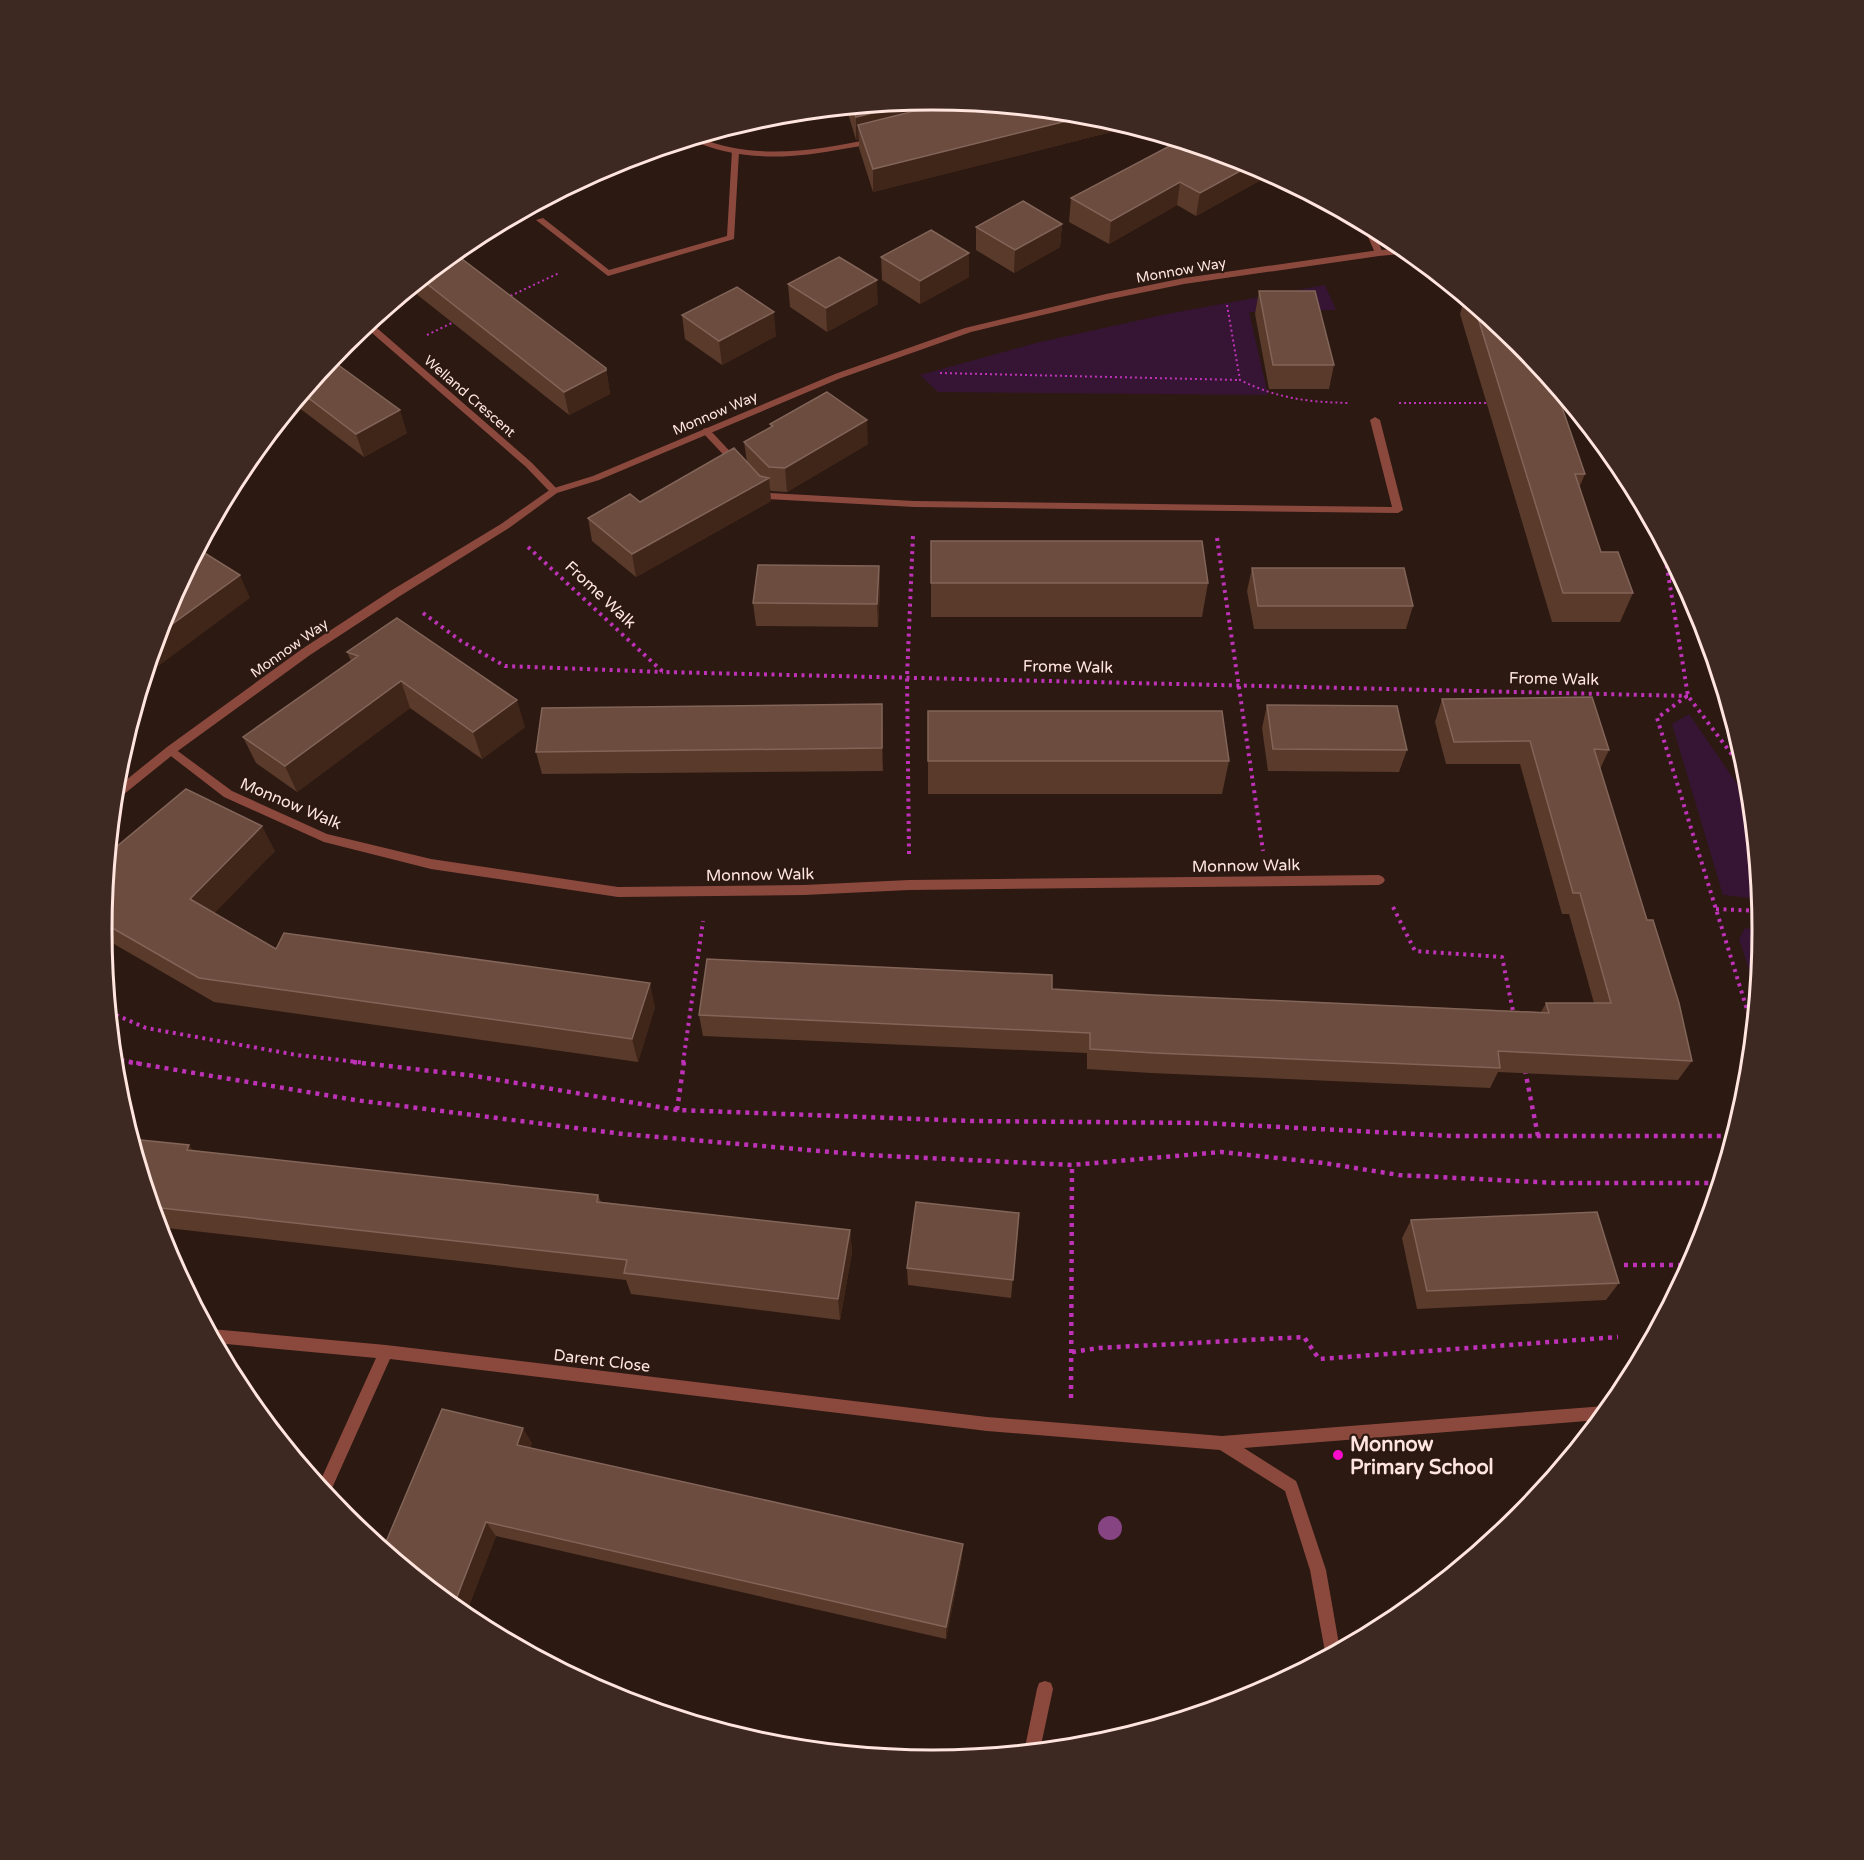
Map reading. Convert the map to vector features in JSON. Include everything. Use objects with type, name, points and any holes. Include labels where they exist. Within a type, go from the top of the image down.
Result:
[{"type":"street","points":[[701,143],[735,152],[831,151],[886,137]]},
{"type":"street","points":[[540,220],[608,273],[731,237],[735,152]]},
{"type":"street","points":[[1373,238],[1379,253]]},
{"type":"street","name":"Monnow Way","points":[[124,787],[306,652],[505,526],[554,491],[596,478],[838,376],[991,325],[1106,297],[1222,276],[1394,252]]},
{"type":"street","name":"Welland Crescent","points":[[373,330],[529,465],[554,491]]},
{"type":"street","points":[[706,431],[767,496],[914,504],[1398,510],[1375,420]]},
{"type":"street","name":"Monnow Walk","points":[[171,750],[228,794],[324,838],[431,864],[618,892],[804,890],[909,885],[1379,880]]},
{"type":"street","name":"Darent Close","points":[[219,1337],[386,1352],[987,1424],[1221,1443],[1594,1414]]},
{"type":"street","points":[[327,1483],[386,1352]]},
{"type":"street","points":[[1221,1443],[1291,1485],[1318,1569],[1332,1646]]},
{"type":"street","points":[[1034,1744],[1045,1689]]},
{"type":"path","points":[[504,299],[590,259]]},
{"type":"path","points":[[1222,276],[1240,380]]},
{"type":"path","points":[[396,349],[460,319]]},
{"type":"path","points":[[899,355],[933,372],[951,375],[1240,380],[1268,395],[1293,402],[1350,403]]},
{"type":"path","points":[[1395,404],[1497,404]]},
{"type":"path","points":[[1551,406],[1563,407]]},
{"type":"path","points":[[909,885],[907,677],[914,504]]},
{"type":"path","points":[[1212,508],[1268,881]]},
{"type":"path","name":"Frome Walk","points":[[505,526],[663,672],[1688,696]]},
{"type":"path","points":[[1668,566],[1688,696],[1734,757]]},
{"type":"path","points":[[396,593],[461,641],[505,666],[663,672]]},
{"type":"path","points":[[1688,696],[1657,718],[1748,1012]]},
{"type":"path","points":[[1379,880],[1415,951],[1502,957],[1516,1024]]},
{"type":"path","points":[[677,1110],[707,891]]},
{"type":"path","points":[[1716,909],[1752,911]]},
{"type":"path","points":[[117,1015],[146,1028],[297,1055],[476,1076],[677,1110],[972,1121],[1203,1123],[1454,1136],[1726,1136]]},
{"type":"path","points":[[123,1060],[356,1100],[623,1134],[866,1155],[1072,1165],[1221,1152],[1324,1163],[1399,1175],[1556,1183],[1712,1183]]},
{"type":"path","points":[[1525,1069],[1538,1136]]},
{"type":"path","points":[[1071,1431],[1072,1165]]},
{"type":"path","points":[[1624,1265],[1681,1265]]},
{"type":"path","points":[[1072,1352],[1099,1348],[1304,1337],[1319,1359],[1618,1337]]},
{"type":"shaded area","points":[[1325,285],[1336,310],[1249,312],[1268,395],[938,392],[920,375],[1036,343],[1167,314]]},
{"type":"shaded area","points":[[1689,714],[1740,788],[1752,898],[1723,895],[1672,724]]},
{"type":"shaded area","points":[[1745,928],[1753,929],[1751,977],[1739,939]]},
{"type":"building","points":[[918,110],[986,111],[1066,121],[873,169],[858,125]]},
{"type":"building","points":[[881,111],[856,117],[855,114]]},
{"type":"building","points":[[1171,145],[1242,170],[1200,193],[1180,182],[1111,221],[1071,198]]},
{"type":"building","points":[[1023,201],[1062,224],[1015,250],[976,227]]},
{"type":"building","points":[[931,230],[969,253],[920,281],[881,257]]},
{"type":"building","points":[[839,257],[877,280],[826,308],[788,284]]},
{"type":"building","points":[[461,259],[606,368],[564,392],[427,284]]},
{"type":"building","points":[[737,287],[774,312],[719,341],[682,315]]},
{"type":"building","points":[[1259,291],[1315,291],[1334,365],[1273,365]]},
{"type":"building","points":[[1478,318],[1512,350],[1561,403],[1585,474],[1575,474],[1601,552],[1618,552],[1633,593],[1563,593]]},
{"type":"building","points":[[338,365],[400,410],[356,434],[308,398]]},
{"type":"building","points":[[827,392],[867,420],[785,468],[769,467],[744,442],[773,426],[770,424]]},
{"type":"building","points":[[734,448],[760,476],[769,478],[632,554],[588,518],[630,494],[640,502]]},
{"type":"building","points":[[931,541],[1202,541],[1208,583],[931,583]]},
{"type":"building","points":[[204,552],[240,575],[170,625]]},
{"type":"building","points":[[758,565],[879,566],[877,604],[753,603]]},
{"type":"building","points":[[1252,568],[1404,568],[1413,606],[1258,606]]},
{"type":"building","points":[[397,618],[517,700],[473,732],[401,681],[285,766],[243,737],[358,656],[347,652]]},
{"type":"building","points":[[1592,697],[1609,750],[1594,749],[1647,920],[1653,920],[1679,1003],[1692,1061],[1498,1051],[1500,1068],[1155,1053],[1090,1049],[1090,1033],[699,1015],[707,959],[1052,975],[1052,989],[1153,995],[1549,1013],[1546,1003],[1611,1003],[1580,893],[1573,893],[1530,741],[1454,742],[1442,699]]},
{"type":"building","points":[[882,704],[882,748],[536,752],[542,708]]},
{"type":"building","points":[[1267,705],[1397,706],[1407,750],[1273,749]]},
{"type":"building","points":[[928,711],[1222,711],[1229,761],[928,761]]},
{"type":"building","points":[[186,789],[262,826],[190,899],[276,949],[284,933],[650,983],[632,1039],[199,978],[112,928],[116,847]]},
{"type":"building","points":[[138,1140],[189,1145],[187,1150],[598,1195],[597,1202],[850,1230],[838,1299],[624,1273],[627,1260],[160,1208]]},
{"type":"building","points":[[916,1202],[1019,1213],[1013,1280],[907,1268]]},
{"type":"building","points":[[1597,1212],[1619,1283],[1427,1291],[1411,1220]]},
{"type":"building","points":[[442,1409],[523,1428],[517,1445],[963,1544],[946,1627],[486,1522],[457,1598],[386,1542]]},
{"type":"place","name":"Monnow Primary School","points":[[1338,1455]]}]
